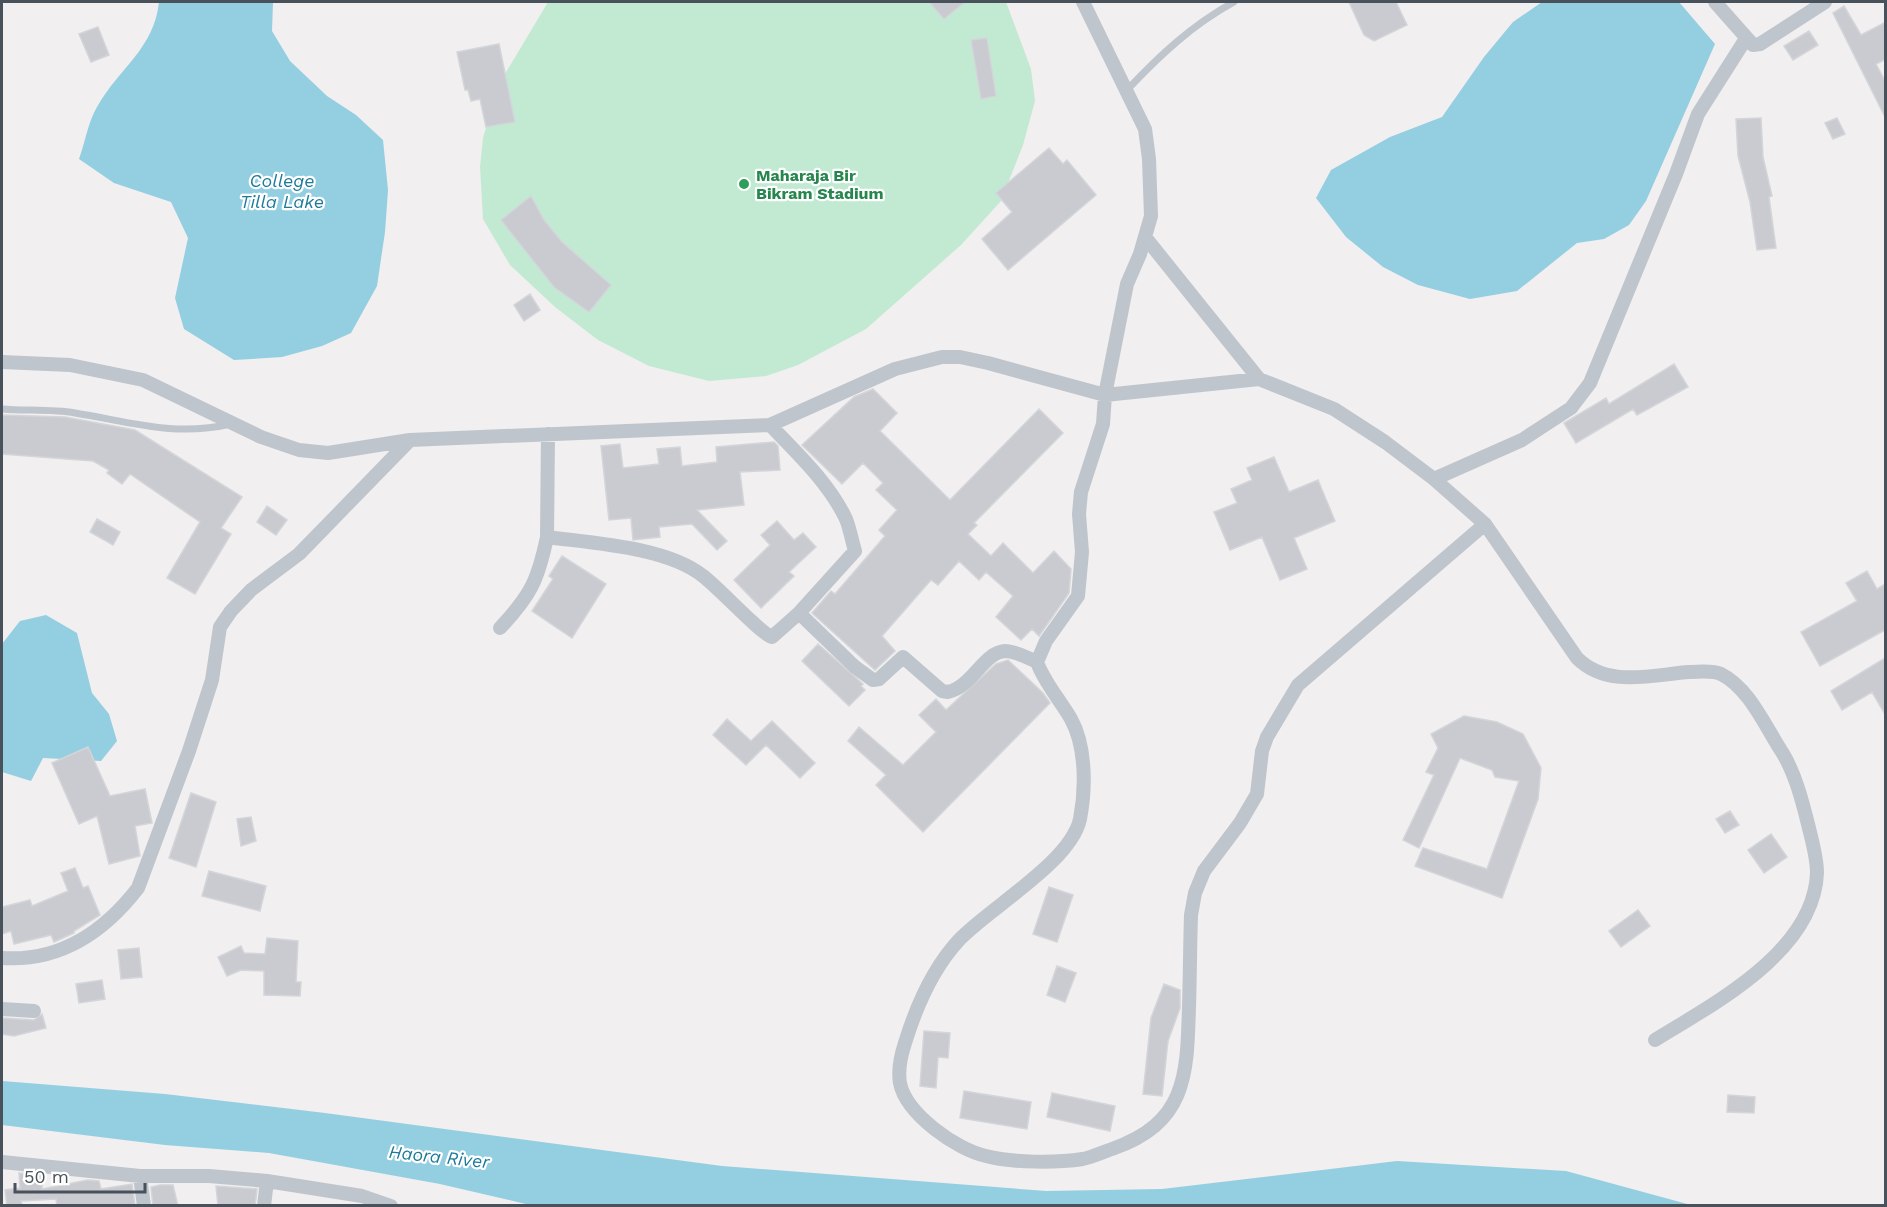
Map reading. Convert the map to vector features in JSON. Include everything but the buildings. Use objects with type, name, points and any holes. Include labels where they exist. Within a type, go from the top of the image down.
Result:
[{"type":"street","points":[[1036,662],[1047,640],[1078,596],[1082,552],[1079,514],[1081,492],[1103,424],[1105,394],[1127,284],[1151,216],[1149,159],[1145,129],[1083,2]]},
{"type":"street","points":[[1715,2],[1745,39],[1753,45],[1760,44],[1825,2]]},
{"type":"street","points":[[1434,479],[1522,440],[1571,408],[1590,383],[1676,174],[1698,114],[1745,39]]},
{"type":"street","points":[[1145,237],[1259,379]]},
{"type":"street","points":[[2,362],[70,365],[144,380],[261,437],[299,450],[328,453],[410,440],[770,425],[895,369],[942,357],[960,357],[988,363],[1105,394],[1259,379],[1334,409],[1385,442],[1434,479],[1485,524],[1577,658],[1588,669],[1600,675],[1619,678],[1699,672],[1719,673],[1738,686],[1787,760],[1803,804],[1816,856],[1817,874],[1814,891],[1800,923],[1776,956],[1739,988],[1655,1040]]},
{"type":"street","points":[[547,537],[671,559],[701,574],[742,610],[766,636],[772,638],[799,613],[855,551],[846,520],[831,496],[800,456],[770,425]]},
{"type":"street","points":[[500,628],[525,602],[539,572],[547,537],[548,434]]},
{"type":"street","points":[[2,958],[35,957],[70,947],[88,937],[124,906],[138,888],[189,752],[212,680],[220,627],[245,597],[299,554],[410,440]]},
{"type":"street","points":[[799,613],[855,668],[873,680],[879,679],[903,657],[942,691],[948,692],[970,681],[998,653],[1008,651],[1036,662],[1072,721],[1078,736],[1083,782],[1080,818],[1074,834],[1047,865],[961,938],[939,964],[905,1042],[900,1064],[900,1085],[917,1115],[952,1141],[984,1156],[1012,1161],[1083,1159],[1134,1142],[1155,1126],[1175,1101],[1188,1066],[1191,915],[1195,893],[1204,871],[1257,794],[1262,751],[1287,699],[1312,671],[1485,524]]},
{"type":"street","points":[[2,1009],[34,1011]]},
{"type":"street","points":[[2,1162],[140,1176],[209,1176],[267,1181],[362,1196],[391,1206]]},
{"type":"street","points":[[140,1176],[144,1206]]},
{"type":"street","points":[[264,1206],[267,1181]]},
{"type":"lane","points":[[1127,90],[1178,38],[1206,17],[1234,2]]},
{"type":"lane","points":[[2,409],[73,412],[164,430],[202,430],[236,423]]},
{"type":"green space","name":"Maharaja Bir Bikram Stadium","points":[[548,2],[1006,2],[1031,69],[1035,101],[1023,145],[1001,201],[961,245],[866,329],[798,365],[766,376],[709,381],[649,366],[598,340],[555,307],[510,265],[483,219],[480,167],[483,138],[499,84]]},
{"type":"water","name":"College Tilla Lake","points":[[159,2],[273,2],[272,31],[290,61],[327,96],[356,115],[383,140],[388,190],[385,232],[377,286],[351,333],[322,346],[282,357],[234,360],[184,329],[175,298],[188,238],[171,202],[114,183],[79,159],[94,113],[106,93],[143,46],[156,18]]},
{"type":"water","points":[[1542,2],[1679,2],[1715,44],[1646,201],[1629,225],[1604,239],[1577,243],[1517,291],[1470,299],[1418,285],[1383,267],[1346,237],[1316,198],[1331,170],[1390,137],[1442,117],[1484,57],[1513,22]]},
{"type":"water","points":[[46,615],[77,633],[92,693],[109,714],[117,741],[101,761],[43,758],[31,781],[2,772],[2,644],[20,621]]},
{"type":"water","name":"Haora River","points":[[2,1081],[165,1094],[722,1166],[1046,1191],[1162,1189],[1397,1161],[1566,1171],[1691,1205],[530,1205],[440,1184],[269,1153],[165,1145],[2,1125]]},
{"type":"place","name":"Maharaja Bir Bikram Stadium","points":[[744,184]]}]
